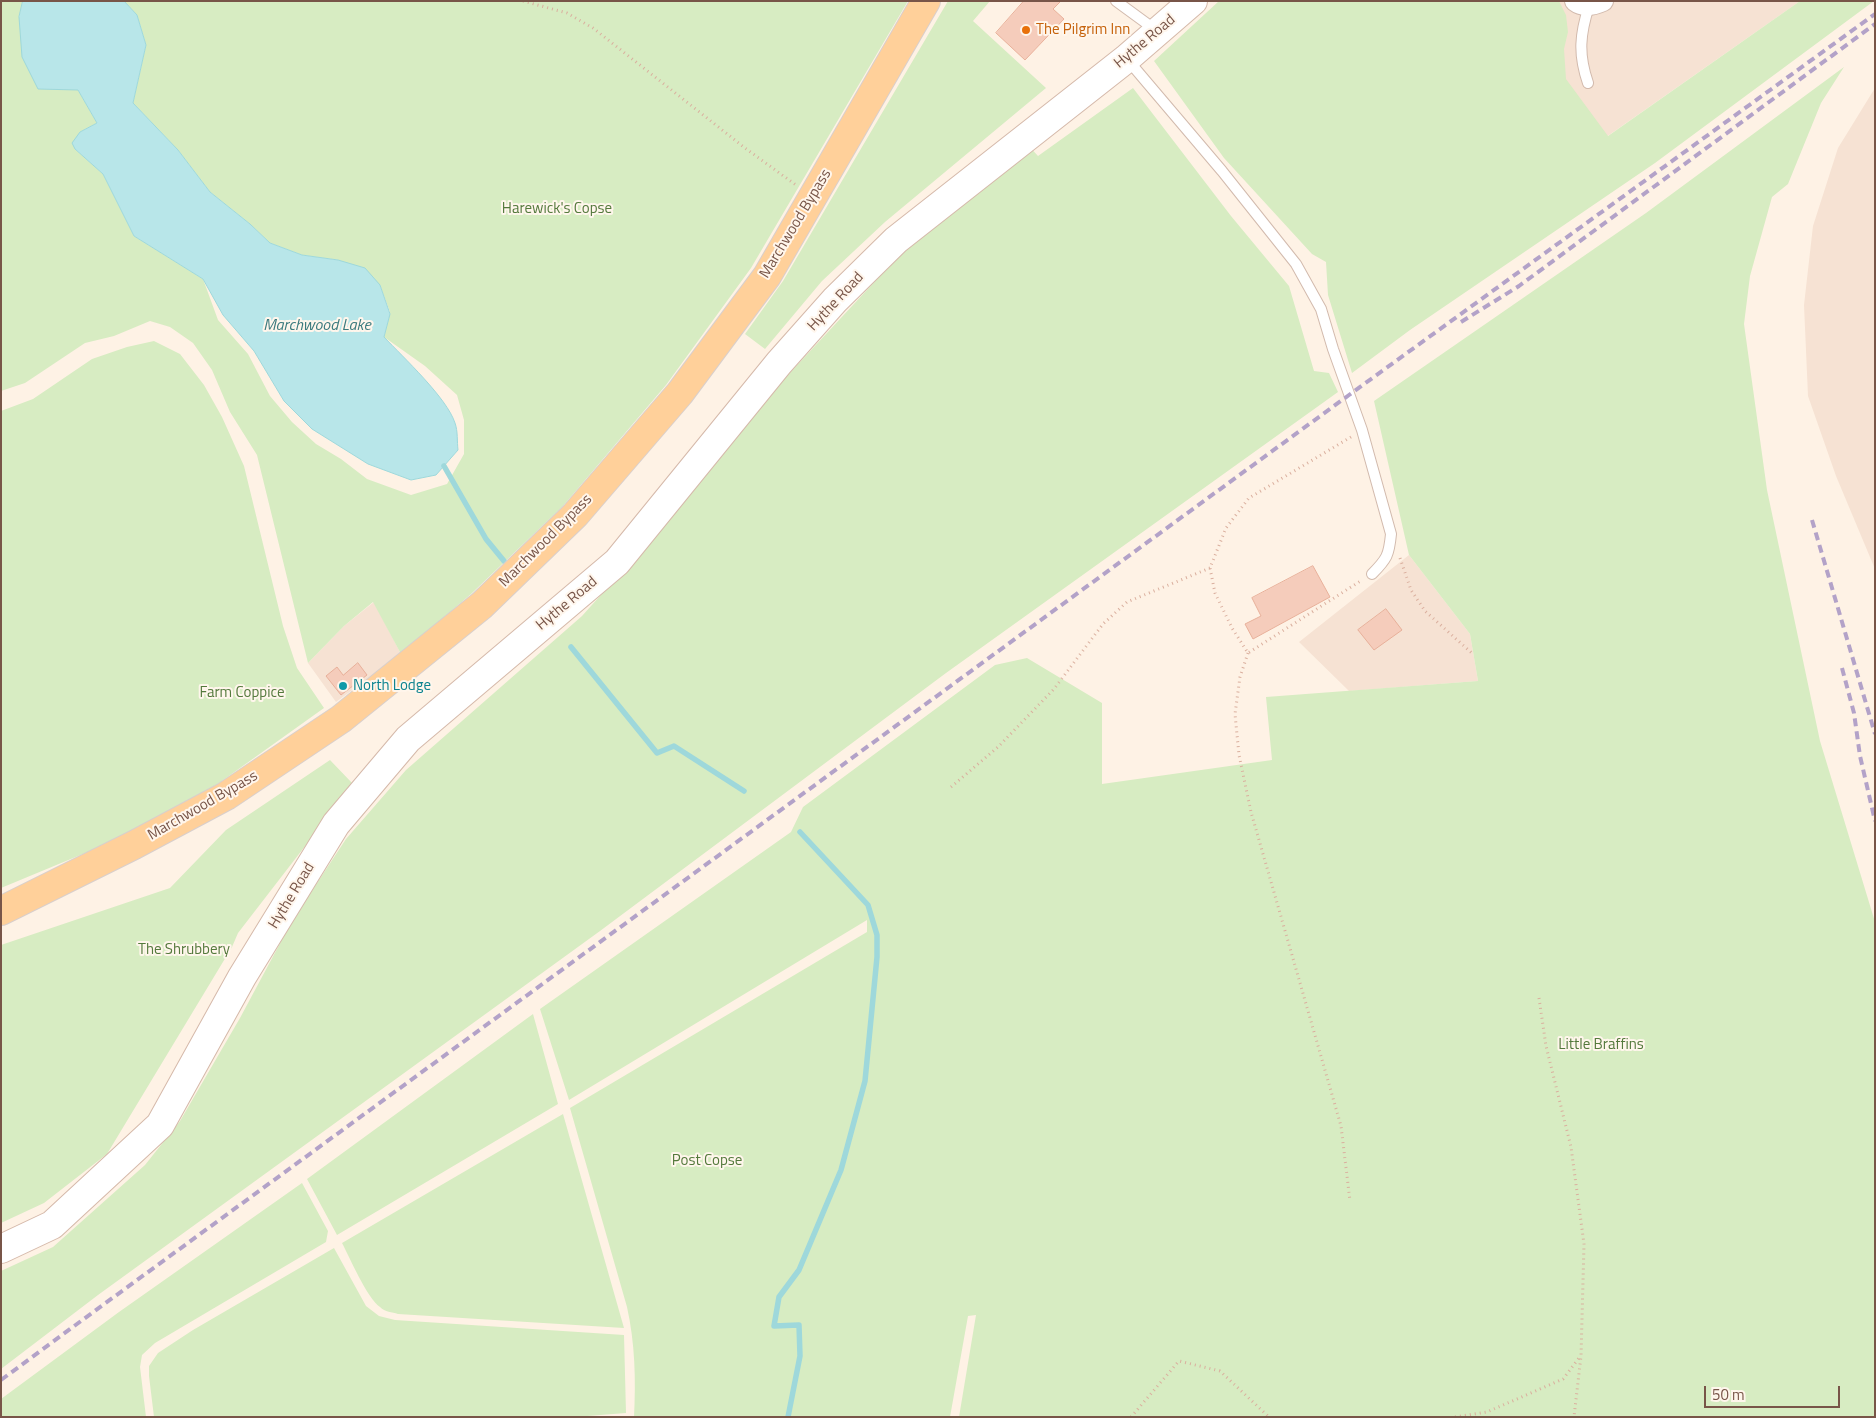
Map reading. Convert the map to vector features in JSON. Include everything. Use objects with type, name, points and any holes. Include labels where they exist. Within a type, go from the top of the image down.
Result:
[{"type":"main road","name":"Marchwood Bypass","points":[[1,911],[134,845],[226,796],[341,719],[482,605],[574,515],[680,393],[767,276],[926,1]]},
{"type":"street","name":"Hythe Road","points":[[1,1249],[52,1224],[160,1125],[242,977],[336,824],[408,739],[617,562],[780,363],[835,300],[896,240],[1126,59],[1193,1]]},
{"type":"lane","points":[[1116,1],[1158,32]]},
{"type":"lane","points":[[1588,83],[1582,66],[1581,46],[1582,29],[1589,3]]},
{"type":"lane","points":[[1126,59],[1222,171],[1296,264],[1321,309],[1332,349],[1362,430],[1392,534],[1390,551],[1384,562],[1372,574]]},
{"type":"path","points":[[524,1],[567,13],[593,28],[745,148],[813,197]]},
{"type":"path","points":[[1248,652],[1232,628],[1215,592],[1210,568],[1226,528],[1249,498],[1362,430]]},
{"type":"path","points":[[1392,534],[1412,590],[1425,611],[1474,655]]},
{"type":"path","points":[[950,787],[998,747],[1054,689],[1103,624],[1127,602],[1210,568]]},
{"type":"path","points":[[1350,1201],[1341,1126],[1251,812],[1239,755],[1235,714],[1240,677],[1248,652],[1372,574]]},
{"type":"path","points":[[1539,998],[1546,1046],[1572,1147],[1584,1244],[1581,1356],[1574,1417]]},
{"type":"path","points":[[1455,1417],[1487,1412],[1563,1379],[1581,1356]]},
{"type":"path","points":[[1132,1417],[1179,1361],[1220,1370],[1269,1417]]},
{"type":"shaded area","points":[[1444,1],[1800,1],[1572,161]]},
{"type":"shaded area","points":[[1875,88],[1875,569],[1836,476],[1808,396],[1804,305],[1813,226],[1838,148]]},
{"type":"shaded area","points":[[1409,555],[1470,634],[1478,681],[1349,691],[1299,642]]},
{"type":"shaded area","points":[[374,602],[401,654],[336,702],[308,663],[344,626]]},
{"type":"green space","name":"Harewick's Copse","points":[[1,1],[23,1],[19,17],[78,90],[97,123],[80,132],[75,149],[103,174],[134,236],[203,279],[218,320],[248,354],[270,396],[292,422],[316,444],[341,459],[367,479],[411,495],[447,484],[464,454],[464,420],[457,395],[425,366],[384,337],[390,312],[380,285],[338,260],[302,255],[270,243],[250,224],[210,192],[178,150],[133,103],[146,45],[137,15],[124,1],[908,1],[751,268],[666,385],[563,506],[471,594],[401,654],[373,602],[344,626],[308,663],[257,455],[230,412],[212,370],[193,343],[170,327],[150,321],[114,336],[85,343],[25,383],[1,391]]},
{"type":"green space","points":[[948,1],[990,1],[973,21],[1046,88],[885,222],[822,281],[765,349],[745,334],[783,281]]},
{"type":"green space","points":[[1219,1],[1559,1],[1566,15],[1568,32],[1564,49],[1566,79],[1608,136],[1800,1],[1874,1],[1655,163],[1410,330],[1352,373],[1328,295],[1326,262],[1312,254],[1224,158],[1154,61]]},
{"type":"green space","points":[[1844,67],[1821,103],[1788,184],[1772,197],[1750,276],[1744,324],[1767,490],[1820,741],[1875,922],[1875,1417],[959,1417],[976,1315],[968,1316],[950,1417],[634,1417],[634,1362],[632,1334],[627,1307],[570,1108],[867,932],[867,920],[569,1100],[540,1009],[791,832],[803,807],[995,665],[1027,658],[1102,703],[1102,784],[1272,760],[1266,697],[1478,681],[1470,634],[1409,555],[1374,401],[1646,213]]},
{"type":"green space","points":[[1133,88],[1231,216],[1289,286],[1314,371],[1329,373],[1338,392],[946,673],[600,931],[98,1295],[1,1369],[1,1271],[53,1247],[145,1165],[180,1121],[240,1018],[292,921],[346,839],[406,770],[582,616],[680,507],[774,390],[905,249],[1027,144],[1038,156]]},
{"type":"green space","name":"Farm Coppice","points":[[154,341],[180,354],[204,385],[222,417],[244,466],[283,626],[297,668],[324,708],[219,783],[131,834],[1,888],[1,411],[33,399],[92,359],[127,347]]},
{"type":"green space","name":"The Shrubbery","points":[[330,760],[353,784],[238,933],[232,947],[107,1154],[44,1203],[1,1223],[1,945],[170,888],[226,830]]},
{"type":"green space","points":[[533,1014],[558,1104],[337,1235],[307,1179]]},
{"type":"green space","points":[[563,1114],[624,1328],[398,1314],[382,1309],[364,1287],[342,1243]]},
{"type":"green space","points":[[302,1183],[328,1231],[326,1242],[155,1343],[142,1355],[140,1367],[146,1417],[1,1417],[1,1399],[119,1312]]},
{"type":"green space","points":[[334,1248],[366,1306],[379,1316],[395,1320],[624,1335],[626,1413],[575,1417],[154,1417],[149,1366],[158,1353],[193,1330]]},
{"type":"water","name":"Marchwood Lake","points":[[23,1],[124,1],[137,15],[146,45],[133,103],[178,150],[210,192],[250,224],[270,243],[302,255],[338,260],[365,268],[380,285],[390,314],[384,337],[434,390],[450,413],[456,426],[458,450],[436,475],[411,480],[368,464],[312,429],[284,401],[254,351],[223,315],[203,279],[134,236],[103,174],[75,149],[72,143],[80,132],[97,123],[78,90],[38,89],[22,57],[19,17]]},
{"type":"building","name":"The Pilgrim Inn","points":[[1024,1],[1061,1],[1053,9],[1064,19],[1025,60],[996,33]]},
{"type":"building","points":[[1313,566],[1330,597],[1253,639],[1245,624],[1261,616],[1252,598]]},
{"type":"building","points":[[1386,609],[1402,630],[1374,650],[1358,630]]},
{"type":"building","name":"North Lodge","points":[[358,663],[367,675],[341,695],[326,676],[337,667],[343,675]]},
{"type":"waterway","points":[[444,466],[486,539],[504,561]]},
{"type":"waterway","points":[[571,647],[657,753],[674,746],[744,791]]},
{"type":"waterway","points":[[788,1417],[800,1356],[799,1325],[774,1326],[779,1297],[799,1270],[841,1170],[865,1081],[877,957],[877,935],[868,905],[800,832]]},
{"type":"railway","points":[[1,1380],[1349,395],[1875,14]]},
{"type":"railway","points":[[1461,322],[1519,286],[1875,24]]},
{"type":"railway","points":[[1812,520],[1875,734]]},
{"type":"railway","points":[[1842,668],[1854,713],[1860,756],[1875,821]]},
{"type":"place","name":"The Pilgrim Inn","points":[[1026,30]]},
{"type":"place","name":"North Lodge","points":[[343,686]]},
{"type":"park label","name":"Little Braffins","points":[[1601,1045]]},
{"type":"park label","name":"Post Copse","points":[[707,1161]]}]
